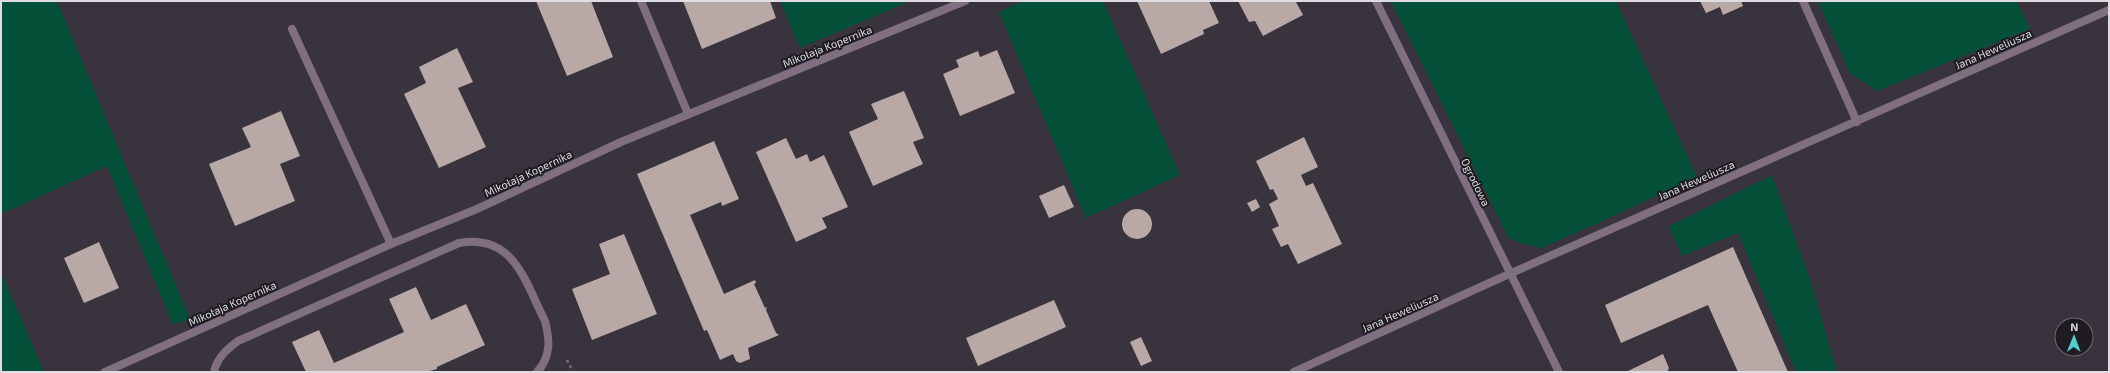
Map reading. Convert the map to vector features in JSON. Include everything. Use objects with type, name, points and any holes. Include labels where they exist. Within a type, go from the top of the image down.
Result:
[{"type":"street","points":[[641,1],[688,114]]},
{"type":"street","name":"Mikołaja Kopernika","points":[[104,372],[391,244],[477,209],[621,142],[965,1]]},
{"type":"street","name":"Ogrodowa","points":[[1376,1],[1509,274],[1559,372]]},
{"type":"street","points":[[1803,1],[1857,122]]},
{"type":"street","name":"Jana Heweliusza","points":[[1294,372],[1509,274],[2109,10]]},
{"type":"street","points":[[292,29],[391,244]]},
{"type":"street","points":[[214,372],[222,355],[238,341],[459,242],[470,241],[488,242],[502,249],[514,259],[545,321],[550,343],[547,356],[537,372]]},
{"type":"path","points":[[571,367],[574,372]]},
{"type":"green space","points":[[1,1],[57,1],[190,319],[173,325],[107,166],[1,214]]},
{"type":"green space","points":[[780,1],[905,1],[906,3],[800,48]]},
{"type":"green space","points":[[1023,1],[1103,1],[1180,175],[1086,218],[999,12]]},
{"type":"green space","points":[[1391,1],[1616,1],[1697,177],[1541,248],[1520,243],[1508,237]]},
{"type":"green space","points":[[1818,1],[2017,1],[2030,29],[1877,91],[1850,73]]},
{"type":"green space","points":[[1772,175],[1810,279],[1837,372],[1796,372],[1738,233],[1682,256],[1669,226]]},
{"type":"green space","points":[[1,272],[44,372],[1,372]]},
{"type":"building","points":[[536,1],[591,1],[613,57],[567,76]]},
{"type":"building","points":[[683,1],[770,1],[776,18],[702,49]]},
{"type":"building","points":[[1137,1],[1209,1],[1219,23],[1203,30],[1204,34],[1161,54]]},
{"type":"building","points":[[1238,1],[1298,1],[1296,2],[1303,15],[1263,36],[1255,21],[1249,22]]},
{"type":"building","points":[[1700,1],[1741,1],[1743,6],[1723,15],[1720,7],[1706,13]]},
{"type":"building","points":[[457,48],[473,82],[458,88],[486,147],[439,168],[404,94],[426,83],[419,67]]},
{"type":"building","points":[[997,50],[1015,93],[960,116],[943,74],[959,67],[956,60],[978,51],[980,57]]},
{"type":"building","points":[[904,91],[924,138],[913,142],[923,164],[873,186],[849,132],[878,119],[871,104]]},
{"type":"building","points":[[281,111],[300,156],[280,164],[295,201],[235,226],[209,164],[251,147],[242,128]]},
{"type":"building","points":[[1304,137],[1318,167],[1301,175],[1306,186],[1313,183],[1342,244],[1298,264],[1288,244],[1281,247],[1272,229],[1279,226],[1269,204],[1278,199],[1273,189],[1270,190],[1256,161]]},
{"type":"building","points":[[786,138],[796,159],[807,154],[810,162],[824,155],[848,207],[822,218],[827,228],[796,242],[756,152]]},
{"type":"building","points":[[714,141],[739,199],[722,206],[721,202],[690,215],[724,294],[755,280],[756,283],[754,284],[765,308],[767,307],[766,310],[776,333],[779,335],[748,348],[750,359],[740,363],[736,361],[733,354],[720,360],[707,330],[704,331],[637,174]]},
{"type":"building","points":[[1064,185],[1074,207],[1049,218],[1039,196]]},
{"type":"building","points":[[1256,199],[1260,207],[1252,212],[1247,203]]},
{"type":"building","points":[[1137,209],[1143,210],[1151,218],[1151,230],[1143,238],[1137,239],[1131,238],[1123,230],[1122,224],[1123,218],[1131,210]]},
{"type":"building","points":[[624,234],[657,314],[592,340],[572,289],[610,274],[599,244]]},
{"type":"building","points":[[99,242],[119,288],[84,303],[64,258]]},
{"type":"building","points":[[1733,247],[1788,372],[1738,372],[1708,305],[1621,343],[1605,305]]},
{"type":"building","points":[[416,287],[431,320],[466,304],[485,345],[437,367],[437,369],[426,372],[306,372],[292,342],[319,330],[334,363],[404,332],[389,299]]},
{"type":"building","points":[[1054,300],[1066,327],[978,366],[966,338]]},
{"type":"building","points":[[1141,337],[1152,361],[1141,366],[1130,342]]},
{"type":"building","points":[[1663,354],[1669,368],[1667,372],[1626,372]]}]
